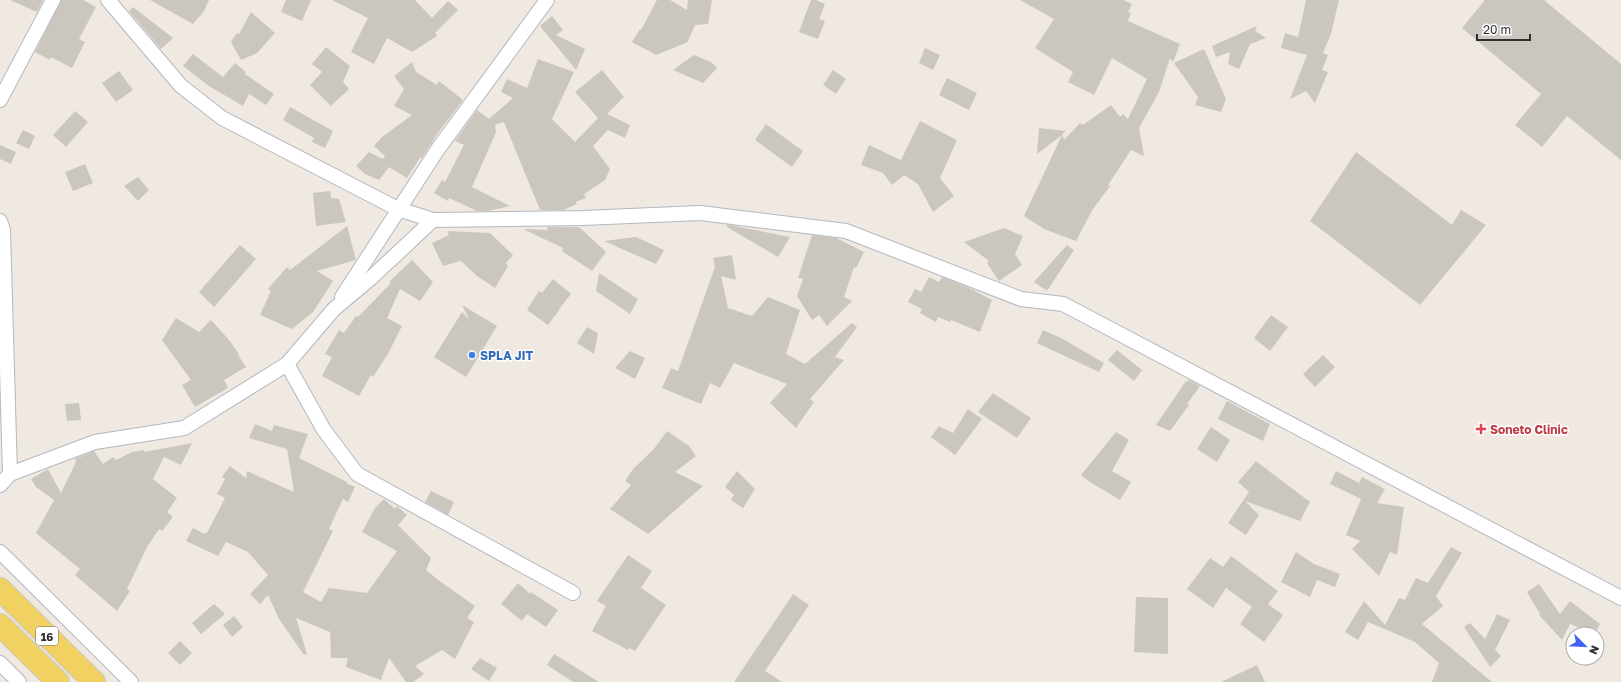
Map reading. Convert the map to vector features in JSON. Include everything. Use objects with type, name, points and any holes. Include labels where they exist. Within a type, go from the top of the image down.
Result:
[{"type":"main road","name":"16","points":[[0,589],[94,682]]},
{"type":"main road","name":"16","points":[[0,625],[58,682]]},
{"type":"street","points":[[0,100],[53,0]]},
{"type":"street","points":[[108,0],[181,86],[222,118],[398,209],[433,220],[583,218],[700,213],[846,231],[1021,299],[1063,304],[1621,598]]},
{"type":"street","points":[[0,485],[10,474],[95,442],[184,428],[287,364],[334,309],[438,149],[547,0]]},
{"type":"street","points":[[334,309],[371,278],[433,220]]},
{"type":"street","points":[[0,221],[3,230],[10,474]]},
{"type":"street","points":[[287,364],[324,430],[357,474],[573,593]]},
{"type":"street","points":[[0,552],[131,682]]},
{"type":"street","points":[[0,663],[20,682]]},
{"type":"building","points":[[10,0],[43,0],[37,12]]},
{"type":"building","points":[[61,0],[83,0],[96,7],[79,39],[85,42],[72,68],[51,57],[50,60],[35,52]]},
{"type":"building","points":[[150,0],[209,0],[204,11],[193,24]]},
{"type":"building","points":[[286,0],[311,0],[302,21],[281,12]]},
{"type":"building","points":[[332,0],[415,0],[432,18],[448,1],[458,10],[435,33],[437,36],[412,52],[387,38],[374,64],[351,52],[368,18]]},
{"type":"building","points":[[657,0],[670,0],[687,10],[688,0],[712,0],[708,24],[695,25],[687,41],[688,42],[656,55],[632,42],[640,29],[641,30]]},
{"type":"building","points":[[811,0],[816,0],[825,4],[819,19],[825,21],[818,39],[799,32]]},
{"type":"building","points":[[1020,0],[1123,0],[1132,4],[1128,12],[1131,13],[1128,21],[1180,44],[1173,62],[1170,58],[1159,92],[1139,128],[1144,156],[1131,150],[1108,185],[1110,186],[1093,209],[1076,241],[1044,229],[1024,216],[1062,135],[1037,154],[1039,128],[1066,131],[1062,134],[1064,140],[1080,123],[1083,125],[1111,105],[1120,117],[1123,114],[1128,119],[1147,79],[1112,58],[1094,95],[1068,82],[1073,72],[1035,48],[1054,19]]},
{"type":"building","points":[[1306,0],[1339,0],[1331,34],[1323,53],[1328,55],[1322,70],[1328,72],[1315,103],[1306,91],[1290,99],[1307,55],[1281,48],[1285,33],[1298,37]]},
{"type":"building","points":[[1485,0],[1544,0],[1621,64],[1621,160],[1567,116],[1542,147],[1515,125],[1541,94],[1462,28]]},
{"type":"building","points":[[133,7],[173,38],[161,49],[129,11]]},
{"type":"building","points":[[251,12],[275,33],[257,53],[241,60],[231,42],[237,33],[239,34]]},
{"type":"building","points":[[552,16],[563,30],[556,35],[585,49],[576,70],[540,26]]},
{"type":"building","points":[[1257,26],[1255,31],[1266,38],[1250,44],[1239,69],[1228,64],[1230,52],[1216,57],[1212,46]]},
{"type":"building","points":[[326,47],[350,66],[343,82],[349,89],[331,106],[310,85],[322,72],[312,64]]},
{"type":"building","points":[[925,48],[940,55],[933,70],[919,63]]},
{"type":"building","points":[[1204,49],[1226,99],[1221,112],[1195,105],[1198,97],[1174,63]]},
{"type":"building","points":[[193,54],[223,77],[235,63],[246,72],[245,74],[274,94],[266,105],[249,94],[243,106],[209,86],[183,66]]},
{"type":"building","points":[[694,55],[711,62],[717,68],[703,83],[673,70]]},
{"type":"building","points":[[538,59],[574,72],[552,119],[575,142],[598,118],[575,92],[602,70],[624,97],[607,114],[630,125],[625,138],[608,130],[593,146],[610,169],[605,180],[584,194],[586,198],[576,202],[577,204],[563,210],[540,210],[504,122],[495,125],[496,132],[472,187],[510,206],[488,211],[477,211],[449,198],[448,201],[434,193],[442,180],[445,182],[464,145],[455,141],[477,110],[489,119],[513,98],[501,92],[507,79],[527,88]]},
{"type":"building","points":[[412,62],[416,72],[437,85],[439,81],[463,100],[407,178],[389,167],[379,180],[365,174],[356,166],[369,152],[383,159],[385,156],[374,146],[382,137],[412,115],[394,106],[404,89],[394,76]]},
{"type":"building","points":[[833,70],[846,79],[836,94],[823,85]]},
{"type":"building","points":[[119,71],[133,90],[116,102],[102,83]]},
{"type":"building","points":[[947,78],[977,93],[969,110],[939,95]]},
{"type":"building","points":[[290,107],[333,131],[325,148],[312,142],[314,138],[283,120]]},
{"type":"building","points":[[75,111],[88,122],[66,147],[53,135]]},
{"type":"building","points":[[920,121],[957,140],[940,178],[954,196],[933,212],[918,184],[904,175],[892,185],[883,173],[861,165],[869,145],[901,160]]},
{"type":"building","points":[[766,124],[803,151],[792,167],[755,140]]},
{"type":"building","points":[[23,130],[35,136],[29,149],[16,143]]},
{"type":"building","points":[[0,145],[16,152],[11,164],[0,159]]},
{"type":"building","points":[[1356,152],[1452,225],[1461,210],[1486,225],[1420,305],[1310,221]]},
{"type":"building","points":[[85,164],[93,183],[73,191],[65,172]]},
{"type":"building","points":[[138,177],[149,190],[138,201],[124,186]]},
{"type":"building","points":[[330,191],[331,198],[339,199],[346,222],[316,226],[313,193]]},
{"type":"building","points":[[727,225],[790,237],[778,257],[727,227]]},
{"type":"building","points":[[347,226],[356,260],[317,271],[333,281],[313,312],[292,329],[260,315],[271,291],[268,289],[287,267],[290,270]]},
{"type":"building","points":[[547,227],[579,227],[606,252],[592,271],[562,251],[563,248],[523,229],[548,230]]},
{"type":"building","points":[[1004,228],[1023,236],[1015,254],[1022,265],[999,281],[987,263],[989,261],[964,242]]},
{"type":"building","points":[[447,231],[490,233],[513,255],[506,263],[508,266],[495,288],[477,276],[461,261],[443,266],[432,243],[449,235]]},
{"type":"building","points":[[812,235],[836,238],[864,252],[856,268],[854,267],[844,297],[852,301],[827,326],[819,315],[812,320],[797,296],[803,279],[798,278]]},
{"type":"building","points":[[636,237],[664,250],[656,264],[604,241]]},
{"type":"building","points":[[240,245],[256,259],[214,307],[199,292]]},
{"type":"building","points":[[1067,245],[1074,250],[1047,291],[1034,282]]},
{"type":"building","points":[[732,255],[736,280],[721,276],[728,308],[752,316],[768,297],[800,310],[786,354],[805,364],[852,323],[857,327],[835,357],[844,360],[810,399],[814,402],[796,428],[770,403],[787,384],[734,363],[720,388],[710,383],[701,404],[662,388],[671,368],[678,371],[715,267],[713,258]]},
{"type":"building","points":[[412,260],[433,282],[420,301],[400,289],[387,318],[402,326],[389,352],[373,377],[371,375],[359,396],[322,376],[332,357],[325,354],[339,330],[344,333],[356,316],[358,317],[391,283],[389,282]]},
{"type":"building","points":[[599,273],[638,299],[630,314],[596,291]]},
{"type":"building","points":[[929,277],[939,282],[942,277],[967,287],[992,300],[980,332],[951,320],[950,322],[938,317],[936,322],[920,313],[922,309],[908,302],[915,289],[921,292]]},
{"type":"building","points":[[553,279],[571,294],[548,325],[527,310],[539,291],[542,293]]},
{"type":"building","points":[[462,305],[497,326],[466,377],[434,357],[462,312],[469,319]]},
{"type":"building","points":[[1271,315],[1288,327],[1270,351],[1254,338]]},
{"type":"building","points":[[176,318],[199,332],[211,320],[229,340],[246,367],[224,380],[228,388],[195,407],[182,385],[191,380],[162,340]]},
{"type":"building","points":[[587,327],[598,333],[594,354],[577,343]]},
{"type":"building","points":[[1043,330],[1061,338],[1104,363],[1099,372],[1037,343]]},
{"type":"building","points":[[1117,350],[1142,370],[1134,381],[1108,360]]},
{"type":"building","points":[[630,351],[645,358],[635,379],[615,368]]},
{"type":"building","points":[[1323,355],[1335,367],[1315,387],[1303,374]]},
{"type":"building","points":[[1189,380],[1200,386],[1187,404],[1189,405],[1170,431],[1156,425],[1186,381],[1187,382]]},
{"type":"building","points":[[993,393],[1031,418],[1017,438],[978,412]]},
{"type":"building","points":[[1227,401],[1270,424],[1263,441],[1218,419]]},
{"type":"building","points":[[79,403],[81,420],[67,421],[65,404]]},
{"type":"building","points":[[968,409],[982,419],[955,455],[931,437],[939,426],[953,433]]},
{"type":"building","points":[[255,424],[272,431],[274,425],[308,434],[299,458],[355,487],[348,502],[343,499],[329,529],[333,531],[303,592],[321,602],[329,588],[367,593],[397,551],[362,532],[375,508],[384,499],[395,509],[397,506],[407,515],[398,525],[431,558],[426,570],[475,606],[467,618],[474,622],[455,659],[442,650],[415,666],[424,674],[413,682],[406,682],[389,658],[381,680],[346,667],[348,658],[331,658],[330,632],[296,618],[307,654],[304,655],[279,619],[268,595],[260,604],[250,594],[268,575],[248,552],[226,542],[218,556],[186,541],[193,528],[205,534],[206,532],[207,533],[225,498],[217,494],[225,479],[222,477],[230,466],[246,478],[247,471],[294,492],[287,449],[249,438]]},
{"type":"building","points":[[1211,427],[1230,440],[1217,462],[1197,449]]},
{"type":"building","points":[[667,431],[689,446],[696,456],[675,472],[703,486],[648,534],[610,509],[631,485],[625,481],[633,469],[654,449]]},
{"type":"building","points":[[1116,432],[1129,440],[1112,471],[1131,482],[1120,500],[1081,475]]},
{"type":"building","points":[[192,443],[181,465],[164,457],[153,479],[177,498],[167,512],[173,517],[162,531],[159,529],[147,547],[127,589],[130,591],[117,611],[75,575],[80,569],[36,533],[54,500],[36,487],[31,479],[48,469],[61,493],[76,462],[75,459],[94,451],[103,464],[113,457],[116,460],[132,452],[144,450],[144,452]]},
{"type":"building","points":[[1256,461],[1310,502],[1300,521],[1245,501],[1259,515],[1246,535],[1228,523],[1249,492],[1238,482]]},
{"type":"building","points":[[737,471],[755,489],[743,508],[731,500],[734,495],[725,487]]},
{"type":"building","points":[[1336,471],[1359,483],[1362,477],[1385,489],[1377,503],[1404,507],[1397,555],[1390,552],[1379,576],[1352,549],[1360,541],[1346,535],[1361,499],[1330,484]]},
{"type":"building","points":[[431,491],[454,502],[448,515],[425,502]]},
{"type":"building","points":[[1451,547],[1462,553],[1436,596],[1443,606],[1422,624],[1492,682],[1432,682],[1439,663],[1415,642],[1368,622],[1358,640],[1345,632],[1364,601],[1385,625],[1399,598],[1405,600],[1416,578],[1428,583]]},
{"type":"building","points":[[1296,552],[1314,564],[1340,574],[1335,587],[1317,580],[1310,597],[1281,582]]},
{"type":"building","points":[[628,555],[652,571],[641,588],[666,605],[635,651],[629,648],[628,650],[592,631],[606,606],[597,601]]},
{"type":"building","points":[[1231,556],[1278,591],[1268,604],[1283,615],[1264,642],[1240,624],[1252,607],[1226,588],[1213,608],[1187,589],[1210,558],[1223,567]]},
{"type":"building","points":[[518,583],[530,594],[531,592],[558,610],[546,627],[527,614],[522,621],[501,604]]},
{"type":"building","points":[[1539,584],[1560,614],[1570,601],[1600,624],[1599,626],[1575,626],[1570,624],[1569,626],[1565,626],[1565,634],[1562,640],[1539,615],[1540,614],[1527,592]]},
{"type":"building","points":[[793,594],[809,605],[765,671],[782,682],[734,682]]},
{"type":"building","points":[[1136,597],[1168,598],[1168,654],[1134,652]]},
{"type":"building","points":[[214,604],[225,614],[201,634],[192,623]]},
{"type":"building","points":[[1497,614],[1510,620],[1495,650],[1501,656],[1490,667],[1464,627],[1470,623],[1485,639]]},
{"type":"building","points":[[234,616],[243,627],[232,637],[223,625]]},
{"type":"building","points":[[180,641],[192,653],[180,665],[168,653]]},
{"type":"building","points":[[554,654],[599,682],[573,682],[547,665]]},
{"type":"building","points":[[480,658],[497,668],[489,681],[471,669]]},
{"type":"building","points":[[1257,665],[1265,682],[1221,682]]},
{"type":"place","name":"SPLA JIT","points":[[472,355]]},
{"type":"place","name":"Soneto Clinic","points":[[1481,429]]}]
